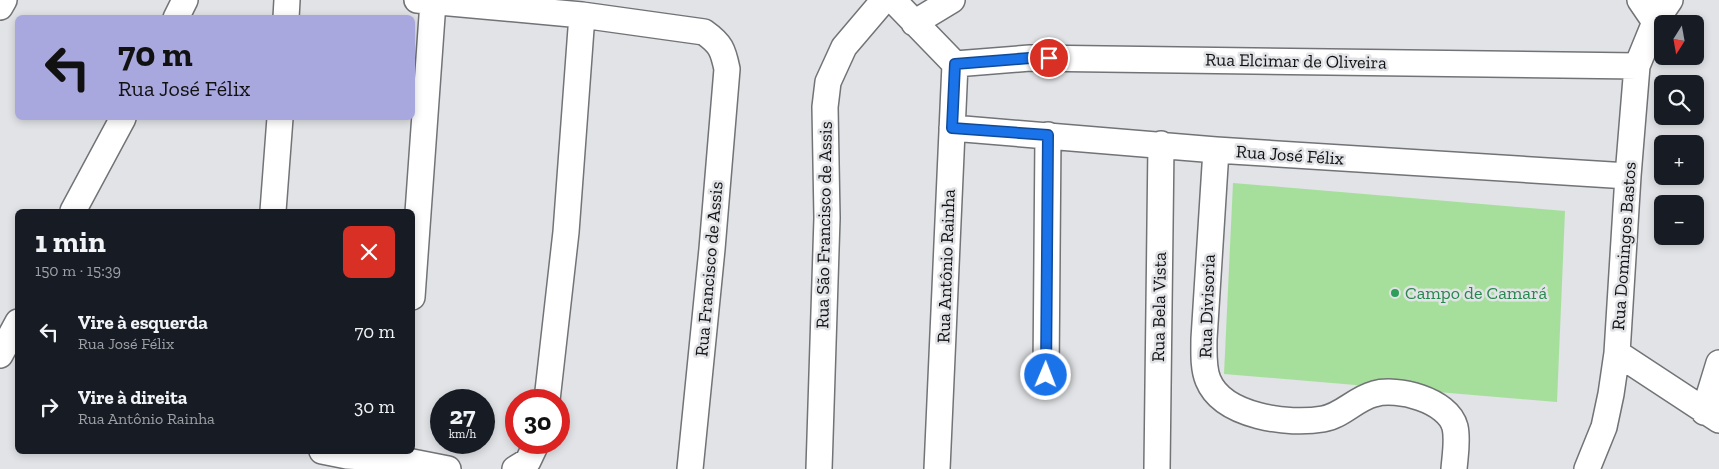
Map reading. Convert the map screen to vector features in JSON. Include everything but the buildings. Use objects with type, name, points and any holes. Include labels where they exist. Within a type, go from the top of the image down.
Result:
[{"type":"street","points":[[0,7],[4,0]]},
{"type":"street","points":[[178,15],[185,0]]},
{"type":"street","points":[[286,15],[287,0]]},
{"type":"street","name":"Rua São Francisco de Assis","points":[[819,469],[827,218],[825,107],[828,82],[844,47],[884,0]]},
{"type":"street","points":[[892,0],[955,64]]},
{"type":"street","points":[[914,23],[952,0]]},
{"type":"street","points":[[1640,0],[1654,21]]},
{"type":"street","name":"Rua Domingos Bastos","points":[[1660,15],[1670,0]]},
{"type":"street","points":[[415,229],[425,1],[582,15],[566,232],[548,389]]},
{"type":"street","name":"Rua Francisco de Assis","points":[[582,15],[704,32],[717,40],[723,51],[727,69],[712,249],[690,469]]},
{"type":"street","name":"Rua Domingos Bastos","points":[[1586,469],[1604,427],[1611,394],[1617,354],[1637,66],[1654,24]]},
{"type":"street","name":"Rua Elcimar de Oliveira","points":[[955,64],[1039,58],[1637,66]]},
{"type":"street","name":"Rua Antônio Rainha","points":[[937,469],[955,64]]},
{"type":"street","points":[[74,209],[122,120]]},
{"type":"street","points":[[273,209],[280,120]]},
{"type":"street","name":"Rua José Félix","points":[[952,128],[1216,150],[1628,176]]},
{"type":"street","points":[[1046,375],[1048,135]]},
{"type":"street","name":"Rua Bela Vista","points":[[1157,469],[1160,144]]},
{"type":"street","name":"Rua Divisoria","points":[[1216,150],[1204,339],[1204,362],[1208,381],[1220,396],[1236,408],[1257,416],[1281,421],[1324,419],[1340,413],[1373,394],[1390,392],[1411,394],[1445,411],[1455,426],[1454,469]]},
{"type":"street","points":[[0,355],[15,328]]},
{"type":"street","points":[[1617,354],[1712,416],[1719,364]]},
{"type":"street","points":[[338,454],[348,456],[398,455],[448,469]]},
{"type":"green space","name":"Campo de Camará","points":[[1233,183],[1565,211],[1557,402],[1224,374]]},
{"type":"place","name":"Campo de Camará","points":[[1395,293]]},
{"type":"route","points":[[1046,375],[1048,135],[952,128],[955,64],[1049,58]]}]
